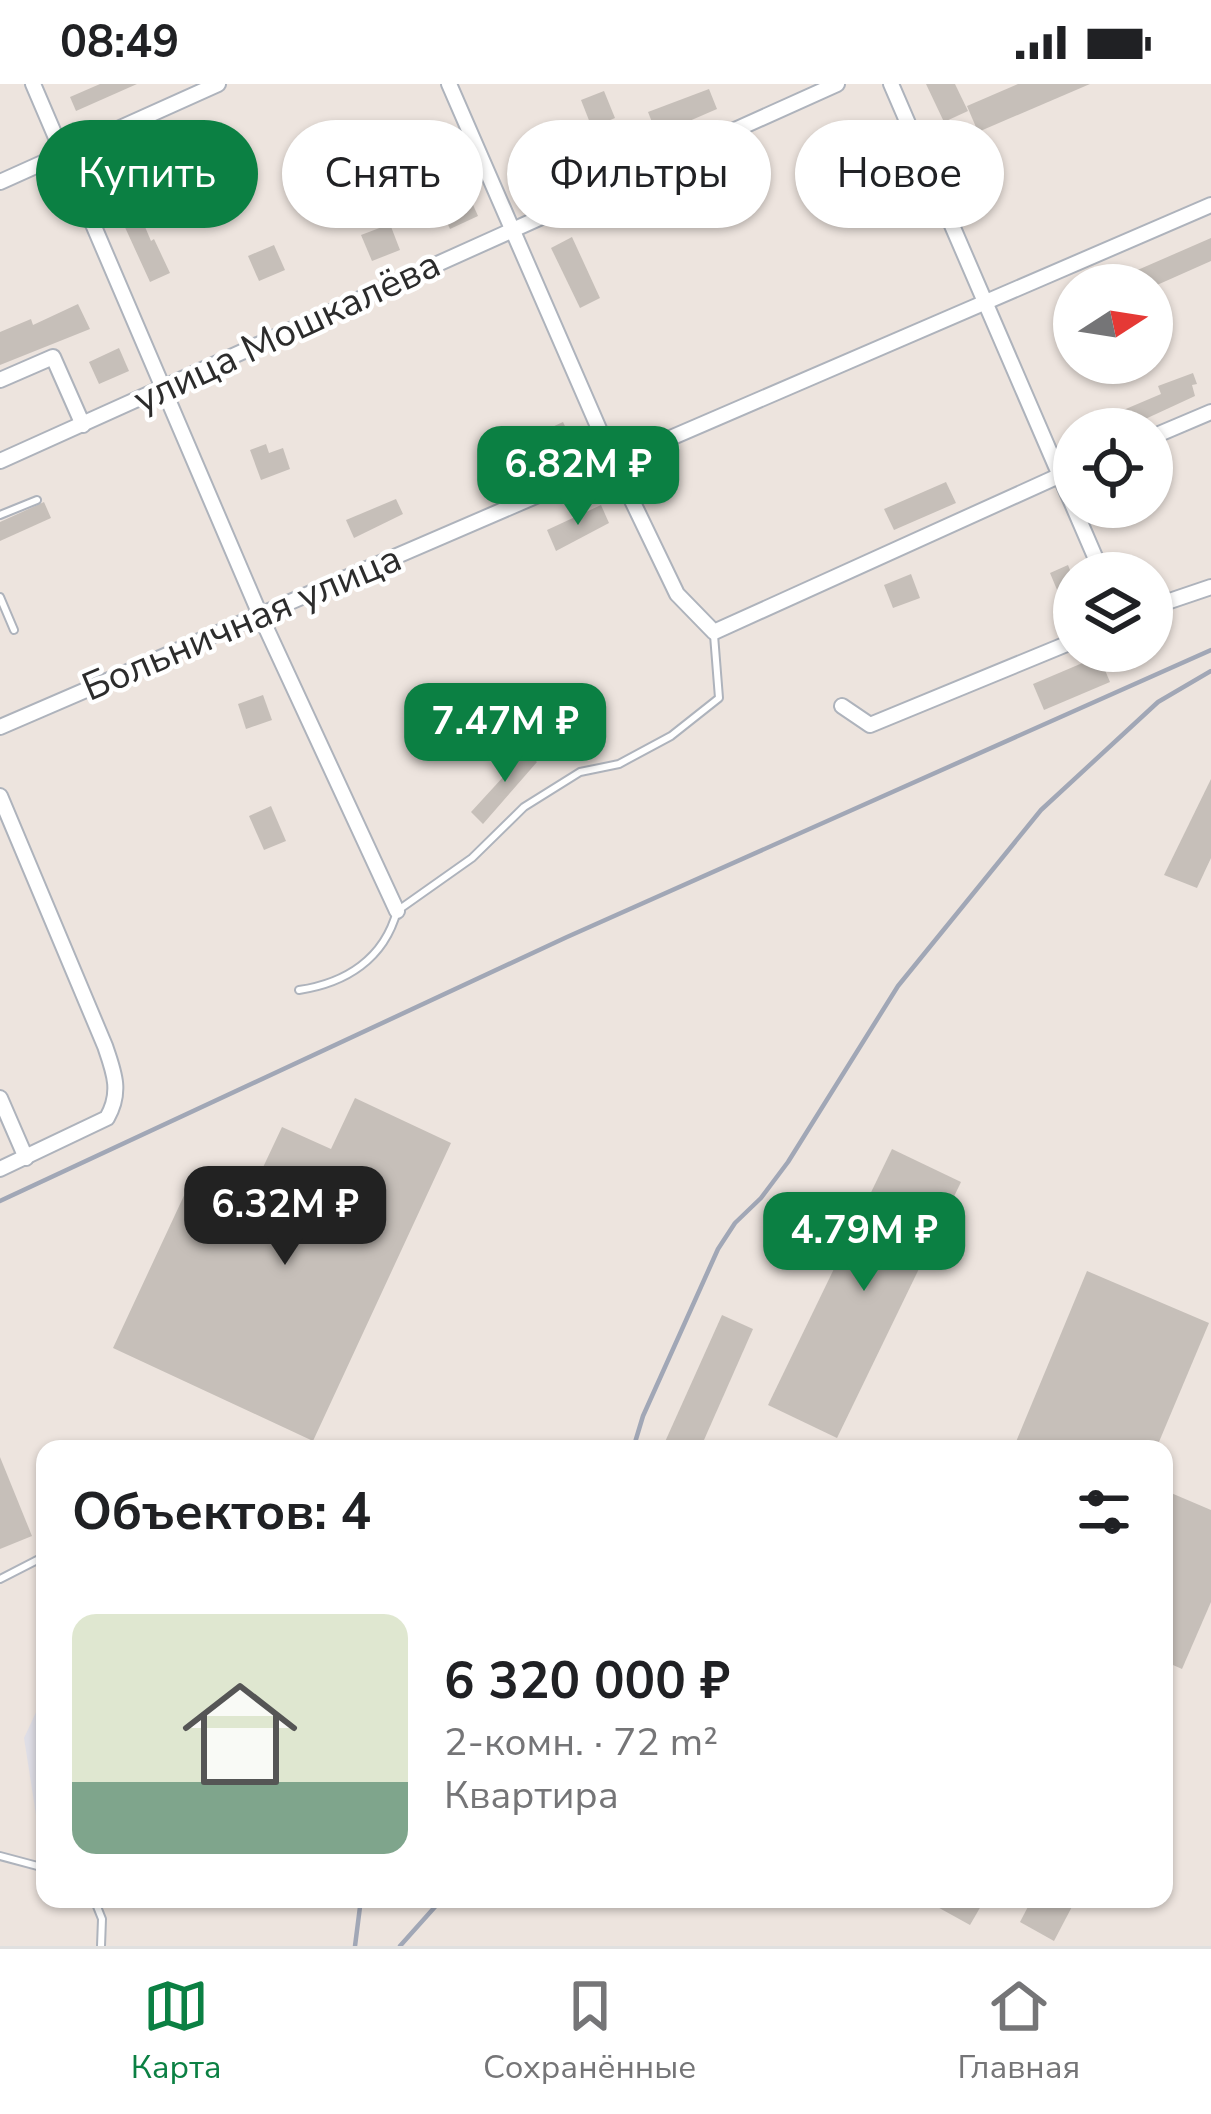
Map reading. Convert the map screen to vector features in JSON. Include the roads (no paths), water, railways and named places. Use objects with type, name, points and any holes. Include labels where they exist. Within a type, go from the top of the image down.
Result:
[{"type":"street","points":[[33,84],[49,120]]},
{"type":"street","points":[[139,120],[218,84]]},
{"type":"street","points":[[449,84],[613,461],[677,594],[714,632],[1053,478]]},
{"type":"street","name":"улица Мошкалёва","points":[[0,461],[837,84]]},
{"type":"street","points":[[891,84],[1053,443]]},
{"type":"street","points":[[0,182],[36,166]]},
{"type":"street","name":"Больничная улица","points":[[0,727],[1211,205]]},
{"type":"street","points":[[96,228],[261,616],[397,911]]},
{"type":"street","points":[[0,380],[53,357],[83,425]]},
{"type":"street","points":[[1173,428],[1211,412]]},
{"type":"street","points":[[1173,601],[1211,587]]},
{"type":"street","points":[[842,706],[871,725],[1053,650]]},
{"type":"street","points":[[0,796],[117,1085],[107,1118],[0,1169]]},
{"type":"street","points":[[0,1098],[26,1158]]},
{"type":"lane","points":[[0,515],[37,500]]},
{"type":"lane","points":[[0,597],[14,630]]},
{"type":"lane","points":[[298,990],[326,986],[369,962],[391,933],[397,911],[472,858],[524,807],[580,772],[619,764],[671,736],[719,698],[714,632]]},
{"type":"lane","points":[[0,1579],[36,1561]]},
{"type":"lane","points":[[0,1856],[36,1866]]},
{"type":"lane","points":[[98,1908],[101,1946]]},
{"type":"railway","points":[[0,1201],[567,937],[1211,650]]},
{"type":"railway","points":[[636,1440],[718,1249],[788,1162],[898,986],[1041,810],[1158,702],[1211,671]]},
{"type":"railway","points":[[355,1946],[360,1908]]},
{"type":"railway","points":[[400,1946],[434,1908]]}]
